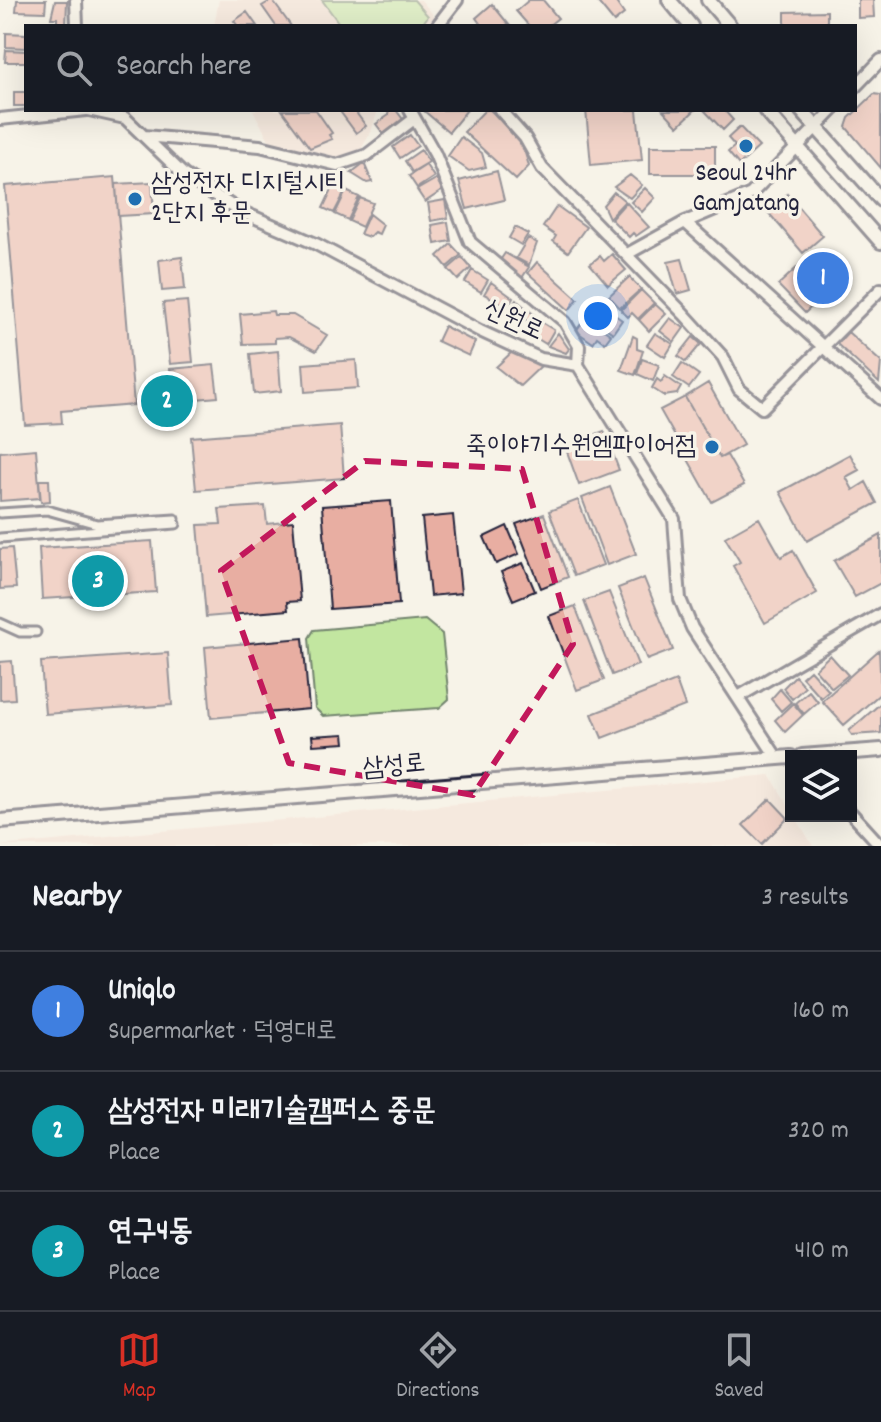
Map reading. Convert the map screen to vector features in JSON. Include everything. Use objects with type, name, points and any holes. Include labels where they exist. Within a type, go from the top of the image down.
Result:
[{"type":"street","points":[[76,0],[77,24]]},
{"type":"street","points":[[442,24],[457,0]]},
{"type":"street","points":[[669,0],[689,24]]},
{"type":"street","points":[[708,0],[728,24]]},
{"type":"street","points":[[857,85],[880,63]]},
{"type":"street","name":"신원로","points":[[0,119],[64,112]]},
{"type":"street","name":"신원로","points":[[93,112],[125,118],[184,175],[238,210],[316,244],[492,337],[541,359],[578,365]]},
{"type":"street","points":[[502,112],[525,138],[542,168],[629,253],[723,357],[739,389],[762,408],[768,407],[822,346],[881,289]]},
{"type":"street","points":[[767,112],[881,242]]},
{"type":"street","points":[[803,112],[881,200]]},
{"type":"street","points":[[629,253],[685,222],[751,194],[795,145],[831,112]]},
{"type":"street","points":[[144,136],[260,146],[337,165],[367,155],[412,115],[435,154],[470,242],[565,322],[579,346],[578,365],[674,519],[680,599],[692,628],[738,697],[784,757]]},
{"type":"street","points":[[685,222],[881,399]]},
{"type":"street","points":[[0,513],[47,510],[97,524],[176,521],[0,538]]},
{"type":"street","points":[[738,697],[881,614]]},
{"type":"street","points":[[0,623],[20,632],[36,632]]},
{"type":"street","points":[[857,752],[881,750]]},
{"type":"street","name":"삼성로","points":[[0,821],[784,757]]},
{"type":"street","points":[[857,820],[881,846]]},
{"type":"highlighted area","points":[[365,461],[522,469],[573,644],[473,795],[289,763],[221,571]]},
{"type":"shaded area","points":[[219,0],[421,0],[435,17],[430,24],[214,24]]},
{"type":"shaded area","points":[[254,112],[377,112],[371,132],[356,158],[321,158],[288,151],[270,142]]},
{"type":"shaded area","points":[[770,775],[785,800],[785,822],[799,822],[813,846],[0,846]]},
{"type":"green space","points":[[322,0],[414,0],[428,16],[422,24],[340,24]]},
{"type":"green space","points":[[425,620],[442,634],[449,699],[439,708],[323,716],[315,708],[309,638],[314,630]]},
{"type":"building","points":[[17,0],[46,0],[45,12],[16,11]]},
{"type":"building","points":[[272,0],[290,24],[275,24],[262,6]]},
{"type":"building","points":[[529,0],[543,0],[558,18],[550,24],[527,24],[516,11]]},
{"type":"building","points":[[596,0],[615,1],[624,14],[614,22]]},
{"type":"building","points":[[858,0],[873,0],[874,17],[858,18]]},
{"type":"building","points":[[55,1],[67,1],[66,24],[57,24],[57,18],[51,18]]},
{"type":"building","points":[[492,4],[508,24],[480,24],[476,18]]},
{"type":"building","points":[[827,11],[827,24],[785,24],[785,12]]},
{"type":"building","points":[[247,12],[256,24],[236,24],[234,21]]},
{"type":"building","points":[[6,33],[24,34],[24,48],[6,47]]},
{"type":"building","points":[[6,50],[24,51],[24,62],[5,62]]},
{"type":"building","points":[[14,92],[24,92],[24,106],[14,106]]},
{"type":"building","points":[[874,94],[881,95],[881,168],[846,127],[849,118]]},
{"type":"building","points":[[283,112],[317,112],[332,133],[329,135],[332,139],[310,148]]},
{"type":"building","points":[[340,112],[356,112],[366,126],[356,133]]},
{"type":"building","points":[[388,112],[398,112],[405,122],[385,136],[376,124],[389,115]]},
{"type":"building","points":[[425,112],[465,112],[449,132]]},
{"type":"building","points":[[483,112],[492,112],[520,137],[529,166],[516,180],[464,132]]},
{"type":"building","points":[[586,112],[637,112],[642,160],[591,165]]},
{"type":"building","points":[[665,112],[693,112],[678,126]]},
{"type":"building","points":[[706,112],[726,112],[733,120],[723,130]]},
{"type":"building","name":"Seoul 24hr Gamjatang","points":[[740,127],[759,147],[739,165],[728,152],[735,146],[728,138]]},
{"type":"building","points":[[410,135],[418,146],[400,158],[393,147]]},
{"type":"building","points":[[461,137],[482,153],[486,167],[469,171],[448,156]]},
{"type":"building","points":[[650,146],[715,146],[715,174],[650,174]]},
{"type":"building","points":[[421,150],[429,162],[412,172],[405,161]]},
{"type":"building","points":[[364,163],[372,182],[367,183],[351,173]]},
{"type":"building","points":[[426,165],[434,177],[417,188],[409,176]]},
{"type":"building","points":[[497,171],[504,200],[467,209],[459,181]]},
{"type":"building","points":[[630,175],[642,185],[630,198],[614,187]]},
{"type":"building","points":[[115,177],[134,405],[61,411],[62,423],[25,425],[5,186]]},
{"type":"building","points":[[436,179],[443,190],[425,202],[417,190]]},
{"type":"building","name":"삼성전자 디지털시티 2단지 후문","points":[[152,182],[154,214],[118,216],[116,184]]},
{"type":"building","points":[[334,185],[346,190],[334,213],[323,208]]},
{"type":"building","points":[[645,188],[655,198],[642,212],[631,202]]},
{"type":"building","points":[[346,191],[359,197],[348,220],[335,214]]},
{"type":"building","points":[[614,192],[625,201],[609,218],[603,205]]},
{"type":"building","points":[[787,194],[823,236],[803,253],[767,211]]},
{"type":"building","points":[[360,198],[373,203],[362,227],[349,221]]},
{"type":"building","points":[[445,200],[448,218],[431,221],[428,203]]},
{"type":"building","points":[[626,202],[649,227],[636,236],[633,233],[629,237],[611,219]]},
{"type":"building","points":[[557,206],[586,227],[568,252],[553,241],[556,236],[543,227]]},
{"type":"building","points":[[369,214],[383,225],[379,234],[374,232],[369,237],[360,234]]},
{"type":"building","points":[[448,222],[451,241],[435,244],[432,225]]},
{"type":"building","points":[[515,227],[528,234],[521,245],[509,238]]},
{"type":"building","points":[[528,238],[537,243],[529,265],[516,258]]},
{"type":"building","points":[[451,244],[461,255],[447,267],[438,256]]},
{"type":"building","points":[[814,252],[840,279],[805,313],[778,285]]},
{"type":"building","points":[[505,253],[529,267],[522,278],[497,265]]},
{"type":"building","points":[[612,254],[626,270],[608,285],[590,264],[600,256],[604,261]]},
{"type":"building","points":[[182,257],[185,289],[162,291],[159,260]]},
{"type":"building","points":[[462,257],[471,268],[458,280],[448,269]]},
{"type":"building","points":[[682,259],[691,290],[677,294],[668,262]]},
{"type":"building","points":[[537,262],[578,299],[569,310],[528,273]]},
{"type":"building","points":[[472,270],[488,280],[481,292],[465,282]]},
{"type":"building","points":[[629,277],[641,289],[620,308],[609,296]]},
{"type":"building","points":[[491,282],[513,298],[508,307],[484,294]]},
{"type":"building","points":[[641,290],[654,303],[638,319],[632,313],[628,317],[621,310]]},
{"type":"building","points":[[516,300],[537,317],[533,324],[510,310]]},
{"type":"building","points":[[187,301],[193,362],[170,364],[163,303]]},
{"type":"building","points":[[599,304],[622,320],[613,333],[590,317]]},
{"type":"building","points":[[655,304],[666,314],[649,331],[639,320]]},
{"type":"building","points":[[273,311],[274,315],[293,315],[327,335],[316,351],[289,337],[275,338],[275,343],[243,344],[240,314]]},
{"type":"building","points":[[586,317],[611,335],[605,343],[597,337],[593,343],[576,331]]},
{"type":"building","points":[[670,318],[684,328],[674,342],[660,331]]},
{"type":"building","points":[[541,322],[554,330],[546,344],[533,336]]},
{"type":"building","points":[[444,326],[475,342],[469,356],[437,341]]},
{"type":"building","points":[[848,332],[881,362],[879,383],[837,344]]},
{"type":"building","points":[[558,333],[569,349],[566,353],[548,346]]},
{"type":"building","points":[[655,333],[673,344],[665,357],[647,345]]},
{"type":"building","points":[[633,336],[637,338],[637,349],[643,351],[635,375],[621,370]]},
{"type":"building","points":[[693,337],[701,344],[686,362],[678,356]]},
{"type":"building","points":[[278,351],[281,391],[254,394],[250,354]]},
{"type":"building","points":[[512,352],[541,366],[520,386],[496,367]]},
{"type":"building","points":[[642,359],[659,365],[653,381],[637,374]]},
{"type":"building","points":[[356,360],[358,388],[305,392],[303,364]]},
{"type":"building","points":[[682,363],[699,375],[689,388],[673,377]]},
{"type":"building","points":[[214,365],[218,397],[173,401],[170,369]]},
{"type":"building","points":[[665,376],[681,387],[677,394],[664,396],[652,388],[657,379],[661,382]]},
{"type":"building","points":[[708,383],[743,445],[720,458],[685,397]]},
{"type":"building","points":[[685,397],[720,458],[727,455],[744,485],[712,502],[660,410]]},
{"type":"building","points":[[340,425],[344,478],[196,490],[191,437]]},
{"type":"building","points":[[604,431],[619,470],[579,485],[565,446]]},
{"type":"building","points":[[36,449],[40,498],[0,501],[0,452]]},
{"type":"building","points":[[850,454],[859,470],[846,477],[853,490],[866,482],[877,503],[807,541],[780,492]]},
{"type":"building","points":[[39,480],[49,480],[50,501],[41,502]]},
{"type":"building","points":[[610,487],[636,554],[607,565],[582,498]]},
{"type":"building","points":[[578,500],[603,565],[574,576],[549,511]]},
{"type":"building","points":[[391,501],[399,604],[330,609],[322,506]]},
{"type":"building","points":[[265,506],[267,524],[293,521],[300,601],[287,602],[288,610],[206,617],[198,525],[221,524],[219,509]]},
{"type":"building","points":[[544,514],[568,577],[541,588],[516,524]]},
{"type":"building","points":[[453,515],[461,593],[430,596],[422,518]]},
{"type":"building","points":[[759,518],[781,557],[793,550],[817,593],[765,623],[733,566],[740,562],[725,537]]},
{"type":"building","points":[[507,526],[519,554],[496,564],[484,537]]},
{"type":"building","points":[[881,535],[881,583],[855,597],[834,561]]},
{"type":"building","points":[[152,541],[156,592],[42,599],[39,548]]},
{"type":"building","points":[[12,548],[16,588],[0,589],[0,549]]},
{"type":"building","points":[[523,563],[535,591],[513,600],[501,572]]},
{"type":"building","points":[[644,578],[673,650],[647,660],[618,588]]},
{"type":"building","points":[[609,592],[638,665],[612,675],[584,601]]},
{"type":"building","points":[[575,606],[604,680],[577,690],[549,616]]},
{"type":"building","points":[[303,638],[309,709],[211,718],[205,647]]},
{"type":"building","points":[[879,650],[881,693],[844,725],[822,701]]},
{"type":"building","points":[[168,653],[172,705],[45,714],[41,662]]},
{"type":"building","points":[[830,655],[848,675],[832,688],[815,669]]},
{"type":"building","points":[[12,661],[15,699],[0,700],[0,662]]},
{"type":"building","points":[[810,670],[829,691],[821,698],[802,677]]},
{"type":"building","points":[[795,676],[805,687],[792,699],[783,688]]},
{"type":"building","points":[[676,681],[685,706],[602,738],[592,714]]},
{"type":"building","points":[[780,689],[791,702],[781,711],[771,699]]},
{"type":"building","points":[[809,691],[818,702],[804,714],[795,703]]},
{"type":"building","points":[[793,703],[803,715],[785,732],[775,720]]},
{"type":"building","points":[[881,703],[881,733],[852,735],[849,731]]},
{"type":"building","points":[[344,734],[345,743],[313,745],[312,736]]},
{"type":"building","points":[[770,799],[785,815],[785,821],[762,844],[743,825]]},
{"type":"place","name":"Seoul 24hr Gamjatang","points":[[746,146]]},
{"type":"place","name":"삼성전자 디지털시티 2단지 후문","points":[[135,199]]},
{"type":"place","name":"Uniqlo","points":[[823,278]]},
{"type":"place","name":"삼성전자 미래기술캠퍼스 중문","points":[[167,401]]},
{"type":"place","name":"죽이야기수원엠파이어점","points":[[712,447]]},
{"type":"place","name":"연구4동","points":[[98,581]]}]
